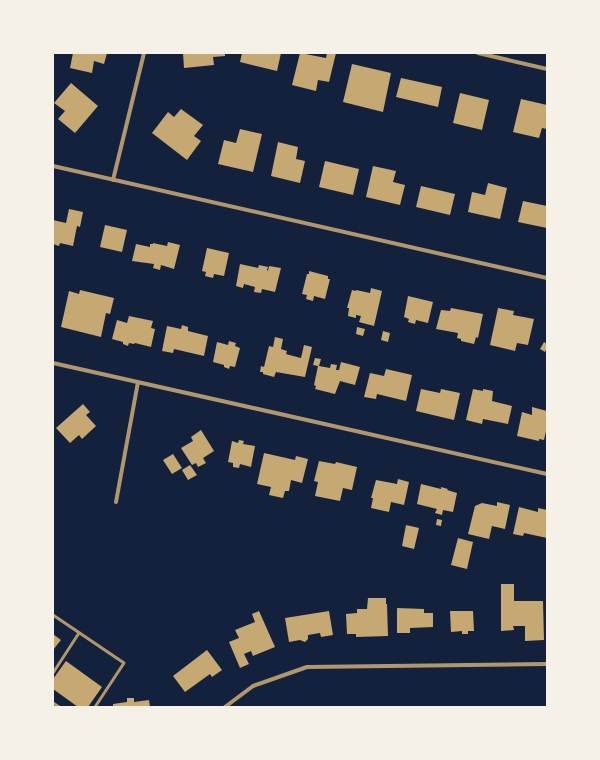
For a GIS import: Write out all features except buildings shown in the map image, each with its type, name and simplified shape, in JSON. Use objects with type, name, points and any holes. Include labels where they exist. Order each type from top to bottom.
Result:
[{"type":"street","points":[[113,180],[144,53]]},
{"type":"street","points":[[478,53],[547,69]]},
{"type":"street","points":[[53,166],[547,278]]},
{"type":"street","points":[[53,363],[547,474]]},
{"type":"street","points":[[116,502],[138,382]]},
{"type":"street","points":[[224,707],[253,686],[307,667],[547,664]]},
{"type":"lane","points":[[53,615],[124,663],[95,707]]},
{"type":"lane","points":[[53,673],[79,633]]},
{"type":"lane","points":[[53,703],[58,707]]}]
